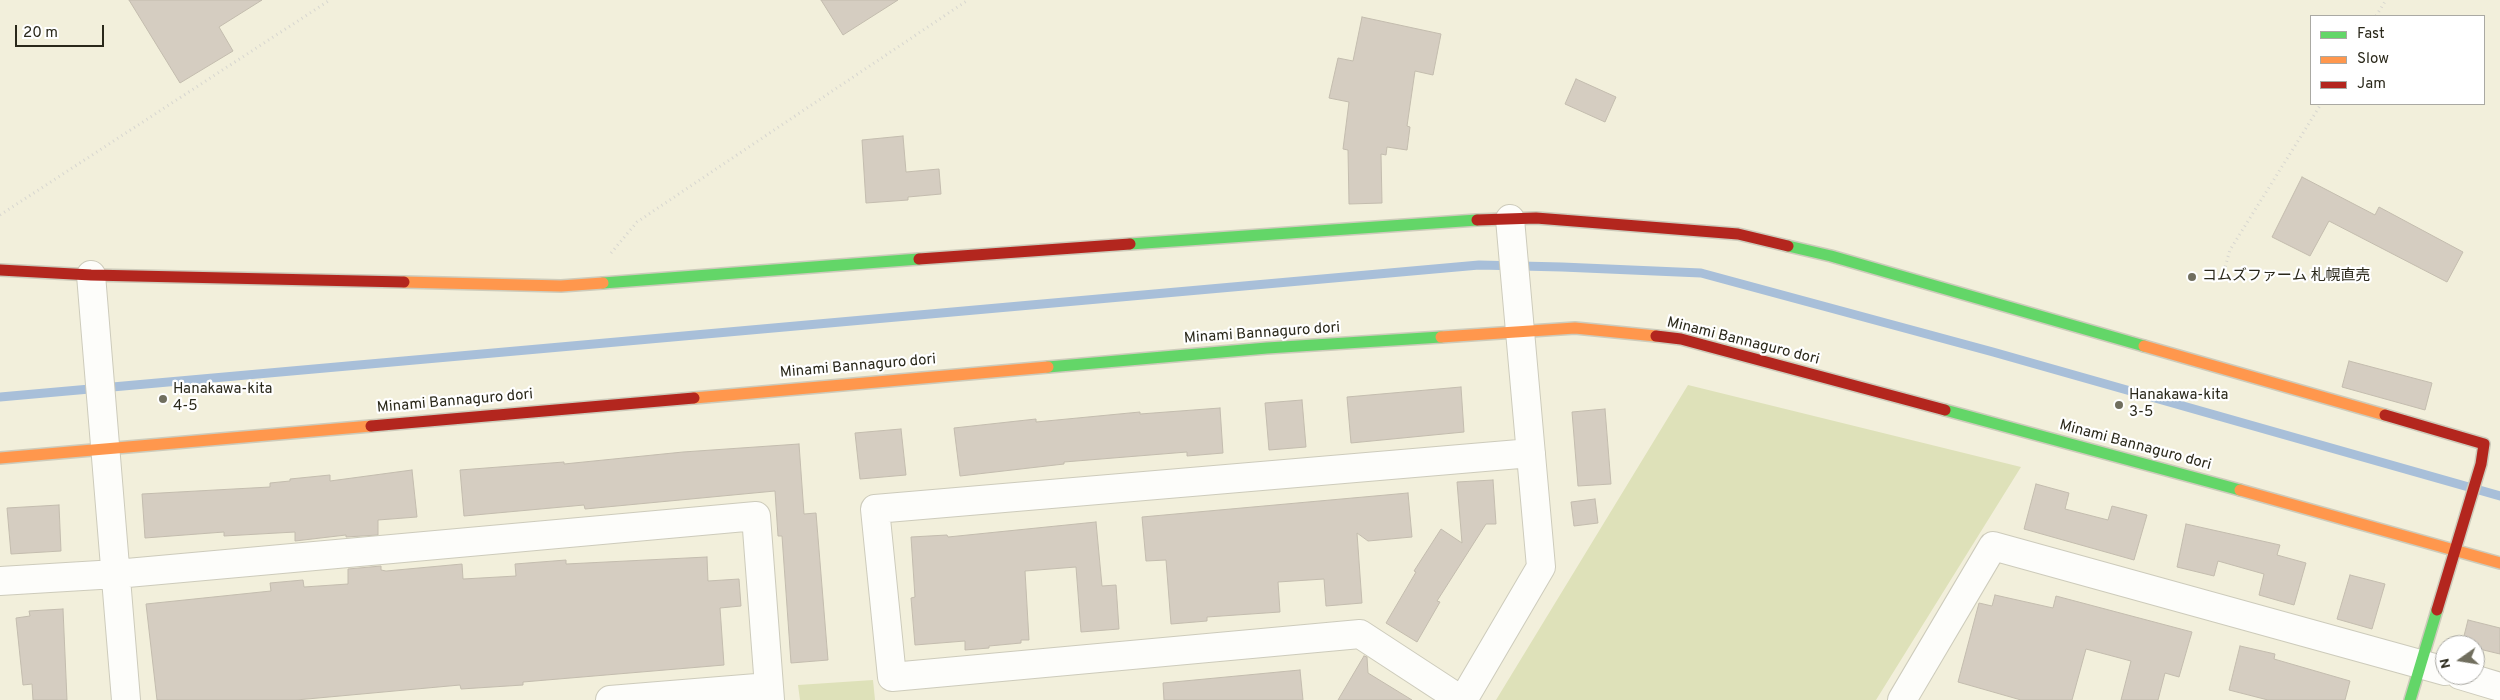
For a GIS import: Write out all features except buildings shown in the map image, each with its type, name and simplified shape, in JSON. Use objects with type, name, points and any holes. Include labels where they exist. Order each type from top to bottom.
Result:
[{"type":"street","points":[[1510,218],[1515,289],[1531,453],[1541,567],[1462,700],[1360,634],[892,677],[875,508],[1531,453]]},
{"type":"street","points":[[0,270],[91,275],[472,285],[585,284],[1437,221],[1510,218],[1738,234],[1831,256],[2484,444],[2481,464],[2454,550],[2433,667],[2410,700]]},
{"type":"street","points":[[91,275],[126,700]]},
{"type":"street","name":"Minami Bannaguro dori","points":[[0,458],[1257,348],[1575,328],[1680,339],[2164,469],[2500,563]]},
{"type":"street","points":[[0,581],[116,574],[756,516],[770,693],[610,700]]},
{"type":"street","points":[[1911,698],[1993,546],[2433,667]]},
{"type":"street","points":[[2485,682],[2500,686]]},
{"type":"path","points":[[0,215],[330,0]]},
{"type":"path","points":[[585,284],[637,222],[968,0]]},
{"type":"path","points":[[2377,15],[2386,0]]},
{"type":"path","points":[[2221,281],[2230,250],[2320,105]]},
{"type":"green space","points":[[1688,385],[2021,467],[1876,700],[1496,700]]},
{"type":"green space","points":[[873,680],[875,700],[800,700],[798,685]]},
{"type":"waterway","points":[[0,397],[1479,265],[1562,267],[1701,273],[1993,352],[2500,496]]},
{"type":"traffic: fast","points":[[1130,244],[1477,220]]},
{"type":"traffic: fast","points":[[1788,246],[1831,256],[2144,346]]},
{"type":"traffic: fast","points":[[603,283],[919,259]]},
{"type":"traffic: fast","points":[[1048,367],[1267,348],[1441,337]]},
{"type":"traffic: fast","points":[[1945,410],[2240,490]]},
{"type":"traffic: fast","points":[[2410,700],[2437,610]]},
{"type":"traffic: slow","points":[[404,282],[561,286],[603,283]]},
{"type":"traffic: slow","points":[[1441,337],[1575,328],[1656,336]]},
{"type":"traffic: slow","points":[[2144,346],[2385,415]]},
{"type":"traffic: slow","points":[[694,398],[1048,367]]},
{"type":"traffic: slow","points":[[0,458],[371,426]]},
{"type":"traffic: slow","points":[[2240,490],[2500,563]]},
{"type":"traffic: jam","points":[[1477,220],[1536,218],[1738,234],[1788,246]]},
{"type":"traffic: jam","points":[[919,259],[1130,244]]},
{"type":"traffic: jam","points":[[0,270],[91,275],[404,282]]},
{"type":"traffic: jam","points":[[1656,336],[1681,339],[1945,410]]},
{"type":"traffic: jam","points":[[371,426],[694,398]]},
{"type":"traffic: jam","points":[[2385,415],[2484,444],[2481,464],[2437,610]]},
{"type":"place","name":"コムズファーム 札幌直売","points":[[2192,277]]},
{"type":"place","name":"Hanakawa-kita 4-5","points":[[163,399]]},
{"type":"place","name":"Hanakawa-kita 3-5","points":[[2119,405]]}]
